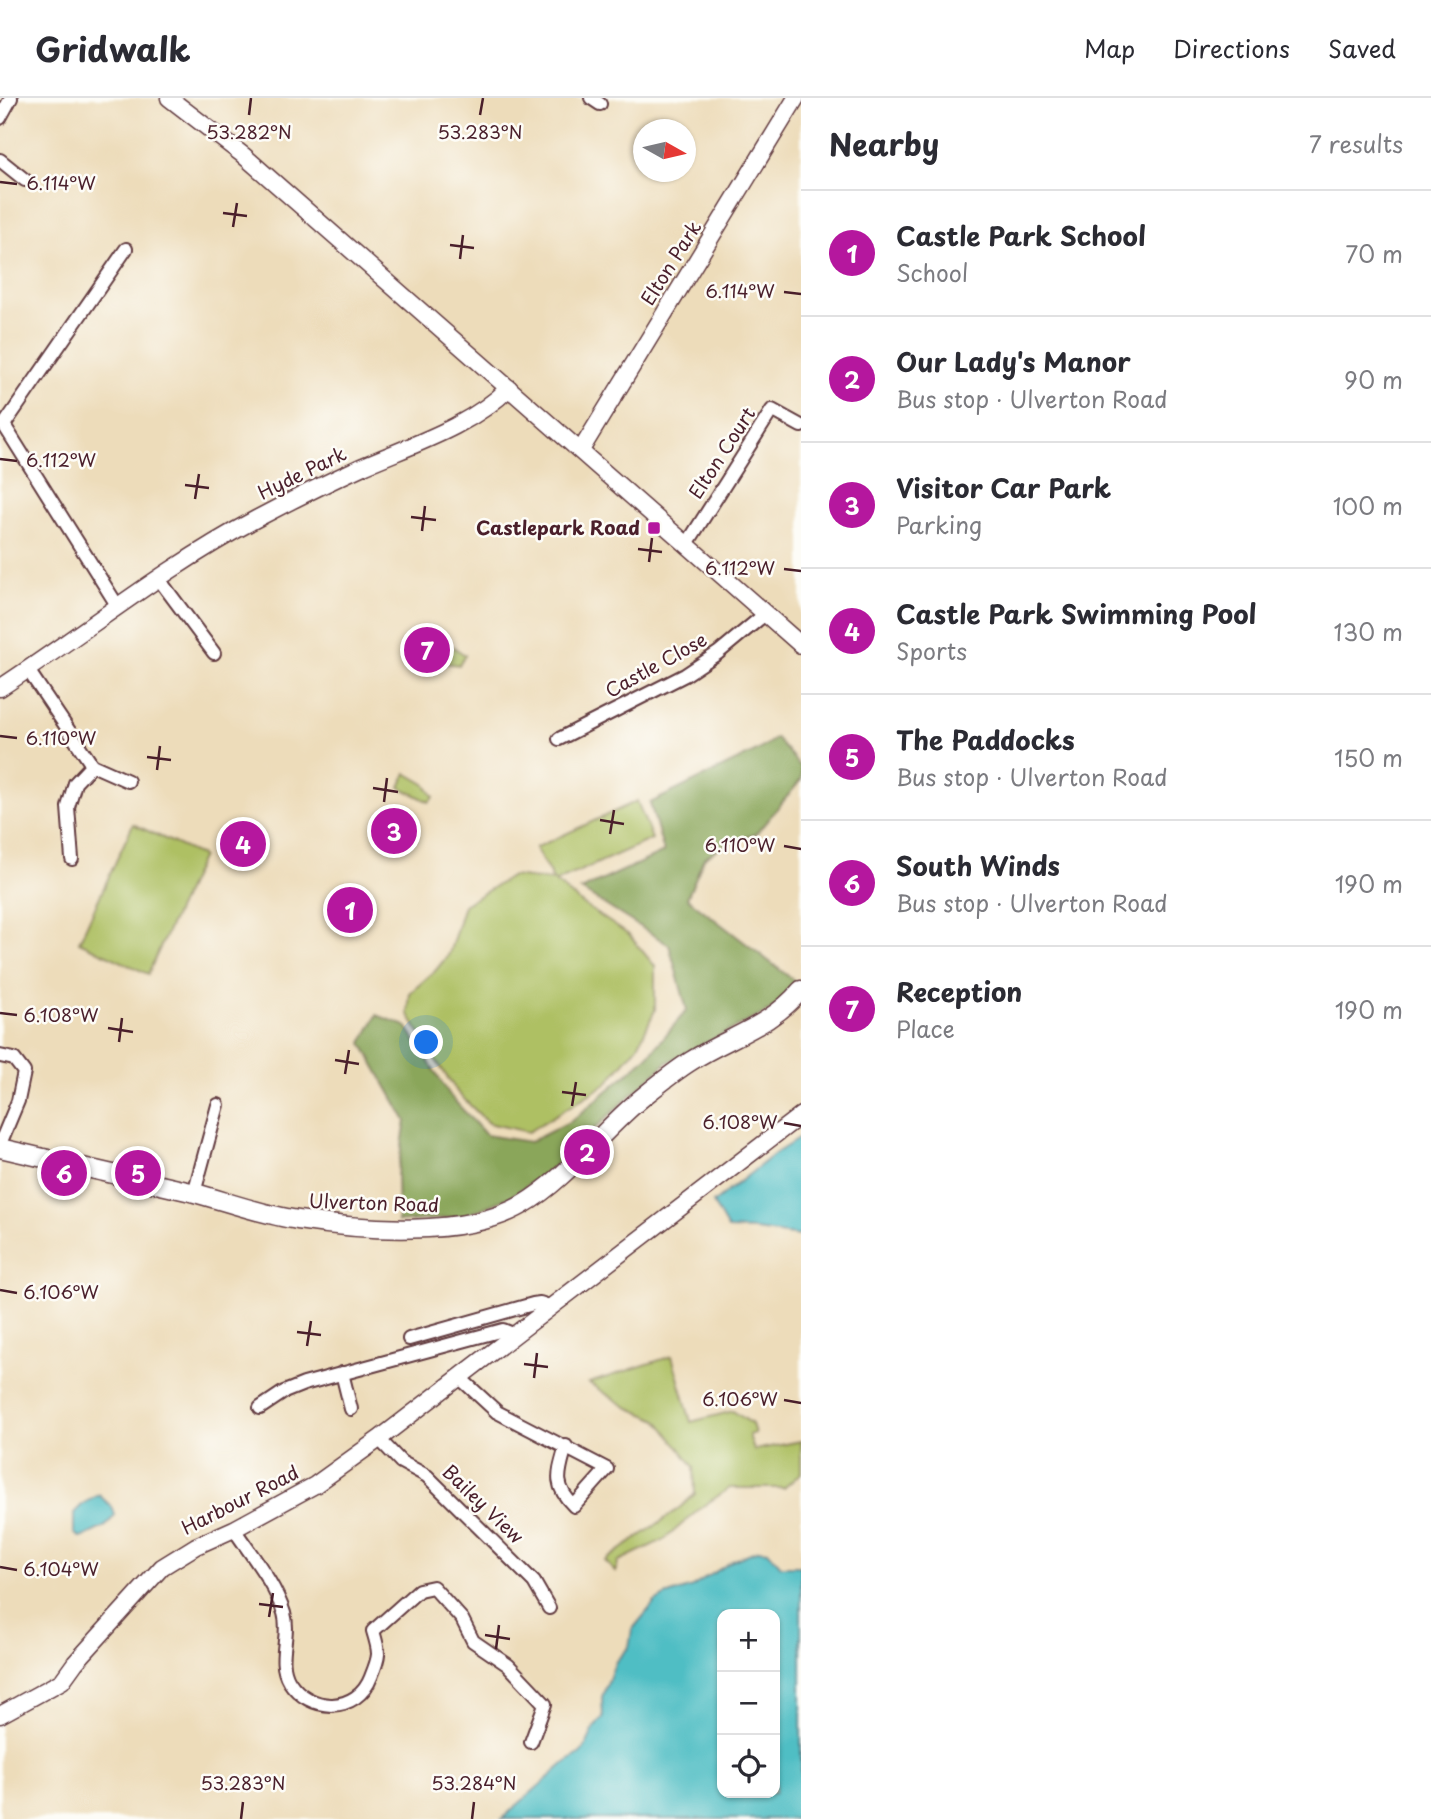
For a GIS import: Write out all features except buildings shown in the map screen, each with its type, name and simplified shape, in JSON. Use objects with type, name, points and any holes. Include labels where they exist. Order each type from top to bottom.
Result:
[{"type":"main road","name":"Ulverton Road","points":[[0,1146],[297,1220],[368,1227],[441,1228],[503,1214],[524,1204],[552,1182],[644,1096],[692,1060],[743,1035],[787,1007],[801,990]]},
{"type":"street","points":[[0,118],[11,98]]},
{"type":"street","points":[[169,98],[243,155],[801,645]]},
{"type":"street","name":"Elton Park","points":[[581,450],[796,98]]},
{"type":"street","points":[[0,160],[25,180]]},
{"type":"street","points":[[117,605],[4,425],[126,248]]},
{"type":"street","name":"Hyde Park","points":[[0,688],[201,549],[260,517],[481,413],[509,388]]},
{"type":"street","name":"Elton Court","points":[[687,544],[772,410],[801,426]]},
{"type":"street","points":[[158,578],[214,653]]},
{"type":"street","name":"Castle Close","points":[[559,738],[685,675],[718,653],[765,614]]},
{"type":"street","points":[[28,670],[92,765],[128,781]]},
{"type":"street","points":[[72,859],[68,807],[75,783],[92,765]]},
{"type":"street","points":[[0,1056],[14,1059],[24,1072],[18,1101],[0,1146]]},
{"type":"street","points":[[194,1193],[218,1105]]},
{"type":"street","name":"Harbour Road","points":[[0,1715],[62,1681],[162,1567],[195,1546],[234,1530],[316,1485],[801,1115]]},
{"type":"street","points":[[409,1339],[540,1303],[552,1307]]},
{"type":"street","points":[[260,1408],[284,1392],[342,1373],[503,1330],[513,1334]]},
{"type":"street","points":[[342,1373],[351,1409]]},
{"type":"street","points":[[460,1377],[497,1412],[566,1446],[607,1469],[574,1506],[564,1497],[558,1478],[566,1446]]},
{"type":"street","name":"Bailey View","points":[[379,1439],[401,1462],[427,1476],[526,1573],[534,1581],[549,1608]]},
{"type":"street","points":[[234,1530],[271,1585],[284,1614],[286,1632],[283,1665],[288,1679],[299,1695],[326,1705],[340,1704],[355,1698],[368,1685],[380,1653],[373,1631],[419,1590],[433,1587],[462,1619],[472,1641],[508,1665],[545,1704],[531,1742]]},
{"type":"green space","points":[[449,644],[465,655],[459,665],[445,663],[441,656],[447,651]]},
{"type":"green space","points":[[776,738],[801,767],[801,780],[756,834],[727,843],[704,858],[687,898],[801,986],[771,1010],[666,1063],[553,1167],[510,1197],[461,1217],[398,1222],[397,1175],[406,1121],[362,1043],[377,1015],[406,1026],[451,1097],[486,1135],[530,1142],[573,1120],[649,1055],[687,1010],[669,945],[581,890],[664,852],[650,803],[757,751]]},
{"type":"green space","points":[[406,773],[425,784],[434,797],[429,802],[400,787]]},
{"type":"green space","points":[[637,801],[652,839],[555,882],[629,935],[655,966],[655,1010],[638,1046],[606,1084],[528,1132],[488,1123],[458,1093],[427,1047],[408,1013],[410,993],[436,970],[449,954],[464,905],[512,876],[554,881],[535,848]]},
{"type":"green space","points":[[133,824],[202,856],[148,974],[79,942]]},
{"type":"green space","points":[[672,1356],[691,1422],[733,1411],[752,1424],[755,1433],[749,1435],[754,1450],[801,1441],[801,1473],[784,1488],[730,1488],[703,1506],[665,1539],[619,1561],[615,1572],[605,1561],[695,1494],[694,1467],[658,1420],[627,1407],[589,1383]]},
{"type":"water","points":[[801,1137],[801,1236],[728,1229],[713,1203],[776,1153]]},
{"type":"water","points":[[99,1495],[112,1507],[115,1515],[106,1526],[81,1538],[74,1533],[74,1513],[84,1503]]},
{"type":"water","points":[[758,1550],[768,1551],[781,1566],[801,1566],[801,1819],[502,1819],[583,1750],[603,1718],[602,1697],[616,1661],[629,1647],[632,1630],[655,1602],[692,1587],[734,1560]]},
{"type":"place","name":"Castlepark Road","points":[[654,528]]},
{"type":"place","name":"Reception","points":[[427,650]]},
{"type":"place","name":"Visitor Car Park","points":[[394,831]]},
{"type":"place","name":"Castle Park Swimming Pool","points":[[243,844]]},
{"type":"place","name":"Castle Park School","points":[[350,910]]},
{"type":"place","name":"Our Lady's Manor","points":[[587,1152]]},
{"type":"place","name":"South Winds","points":[[64,1173]]},
{"type":"place","name":"The Paddocks","points":[[138,1173]]}]
